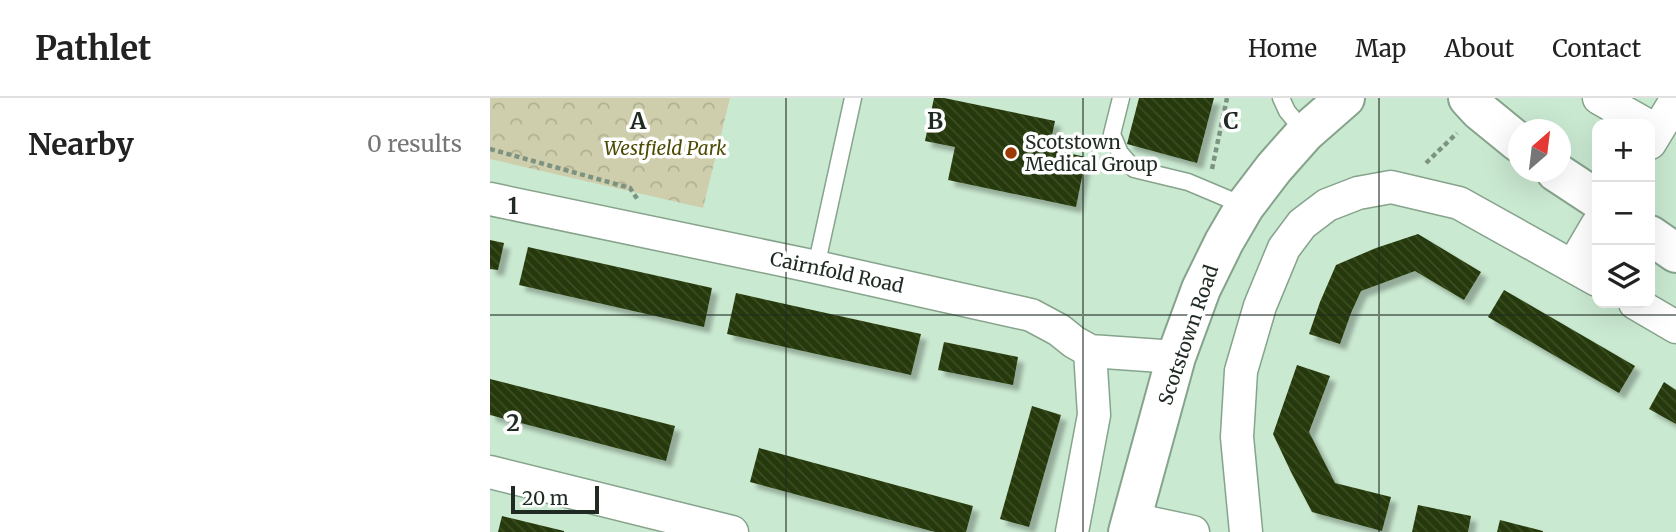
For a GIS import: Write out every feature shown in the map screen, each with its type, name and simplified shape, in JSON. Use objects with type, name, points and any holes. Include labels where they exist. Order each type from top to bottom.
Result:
[{"type":"street","name":"Scotstown Road","points":[[1130,525],[1176,357],[1206,278],[1224,242],[1245,206],[1274,168],[1305,133],[1345,98]]},
{"type":"street","points":[[1598,98],[1656,132],[1676,100]]},
{"type":"street","points":[[1474,105],[1508,134]]},
{"type":"street","points":[[1571,182],[1592,196]]},
{"type":"street","points":[[1246,532],[1237,437],[1241,371],[1260,306],[1284,248],[1302,224],[1327,205],[1358,193],[1391,187],[1459,203],[1585,274],[1592,245]]},
{"type":"street","name":"Cairnfold Road","points":[[490,200],[661,234],[1031,315],[1090,351],[1176,357]]},
{"type":"street","points":[[1655,238],[1676,253]]},
{"type":"street","points":[[1644,308],[1676,327]]},
{"type":"street","points":[[1072,532],[1094,415],[1090,351]]},
{"type":"street","points":[[490,472],[732,532]]},
{"type":"street","points":[[1130,525],[1193,532]]},
{"type":"lane","points":[[816,267],[853,98]]},
{"type":"lane","points":[[1121,98],[1112,134],[1120,153],[1135,169],[1188,182],[1245,206]]},
{"type":"lane","points":[[1281,98],[1287,111],[1305,133]]},
{"type":"path","points":[[1207,190],[1227,98]]},
{"type":"path","points":[[1399,188],[1474,105]]},
{"type":"path","points":[[490,149],[630,188],[661,234]]},
{"type":"green space","name":"Westfield Park","points":[[490,98],[730,98],[703,208],[490,159]]},
{"type":"building","name":"Scotstown Medical Group","points":[[934,98],[1055,121],[1049,149],[1086,157],[1076,207],[948,180],[955,147],[925,141]]},
{"type":"building","points":[[1139,98],[1214,98],[1197,163],[1127,144]]},
{"type":"building","points":[[1418,234],[1481,272],[1464,300],[1415,271],[1361,291],[1340,344],[1309,334],[1336,265]]},
{"type":"building","points":[[490,240],[504,243],[498,270],[490,269]]},
{"type":"building","points":[[528,247],[712,288],[704,327],[519,285]]},
{"type":"building","points":[[1504,290],[1635,366],[1619,393],[1488,317]]},
{"type":"building","points":[[736,293],[921,334],[911,375],[727,334]]},
{"type":"building","points":[[944,342],[1018,357],[1013,385],[938,370]]},
{"type":"building","points":[[1297,365],[1330,376],[1309,432],[1335,483],[1391,497],[1382,531],[1312,512],[1291,472],[1273,434]]},
{"type":"building","points":[[490,379],[675,426],[666,461],[490,415]]},
{"type":"building","points":[[1664,382],[1676,390],[1676,424],[1649,409]]},
{"type":"building","points":[[1032,406],[1061,415],[1029,527],[1000,519]]},
{"type":"building","points":[[759,448],[973,506],[966,532],[935,532],[750,482]]},
{"type":"building","points":[[1418,505],[1471,516],[1468,532],[1412,532]]},
{"type":"building","points":[[502,516],[564,531],[564,532],[498,532]]},
{"type":"building","points":[[1500,520],[1543,531],[1543,532],[1497,532]]},
{"type":"place","name":"Scotstown Medical Group","points":[[1011,153]]}]
